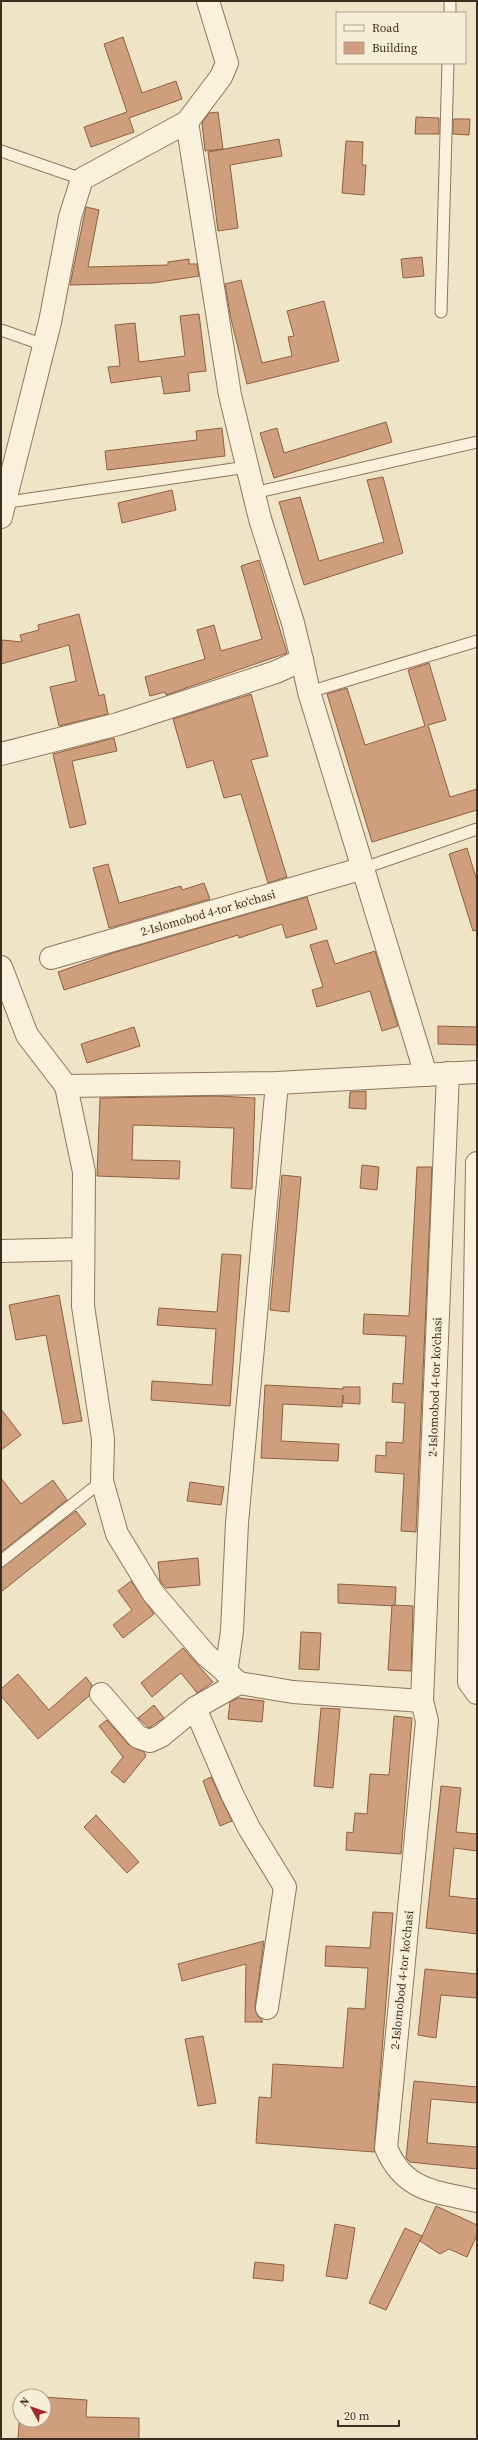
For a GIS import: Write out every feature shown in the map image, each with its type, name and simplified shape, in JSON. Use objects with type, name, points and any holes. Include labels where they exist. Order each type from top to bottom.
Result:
[{"type":"street","points":[[2,507],[44,345],[70,217],[82,179],[187,122],[221,77],[227,63],[208,1]]},
{"type":"street","name":"2-Islomobod 4-tor koʻchasi","points":[[187,122],[230,395],[247,467],[293,623],[309,692],[364,868],[437,1074],[422,1701],[427,1721],[386,2148],[394,2166],[404,2177],[423,2188],[477,2201]]},
{"type":"street","points":[[1,754],[118,724],[276,672],[302,660]]},
{"type":"street","name":"2-Islomobod 4-tor koʻchasi","points":[[51,958],[364,868]]},
{"type":"street","points":[[1,967],[27,1035],[66,1086],[84,1172],[83,1306],[103,1439],[102,1481],[118,1534],[153,1593],[206,1655],[239,1681],[293,1692],[422,1701]]},
{"type":"street","points":[[66,1086],[277,1083],[477,1072]]},
{"type":"street","points":[[239,1681],[232,1630],[237,1523],[277,1083]]},
{"type":"street","points":[[477,1163],[469,1682],[477,1693]]},
{"type":"street","points":[[1,1251],[83,1249]]},
{"type":"street","points":[[101,1694],[138,1738],[150,1741],[161,1736],[195,1708],[239,1681]]},
{"type":"street","points":[[195,1708],[232,1794],[249,1828],[285,1887],[267,2008]]},
{"type":"lane","points":[[450,1],[450,12]]},
{"type":"lane","points":[[441,312],[448,64]]},
{"type":"lane","points":[[1,151],[82,179]]},
{"type":"lane","points":[[1,330],[44,345]]},
{"type":"lane","points":[[254,493],[477,442]]},
{"type":"lane","points":[[2,507],[247,467]]},
{"type":"lane","points":[[309,692],[477,641]]},
{"type":"lane","points":[[364,868],[477,829]]},
{"type":"lane","points":[[1,1561],[102,1481]]},
{"type":"building","points":[[123,37],[142,93],[176,81],[182,99],[129,118],[134,132],[91,147],[84,127],[127,112],[104,44]]},
{"type":"building","points":[[218,112],[223,149],[205,151],[202,123],[209,113]]},
{"type":"building","points":[[416,117],[439,118],[439,134],[415,134]]},
{"type":"building","points":[[453,119],[470,119],[469,135],[453,134]]},
{"type":"building","points":[[279,139],[282,156],[230,165],[238,228],[218,231],[208,152]]},
{"type":"building","points":[[346,141],[363,142],[362,165],[366,165],[364,195],[342,193]]},
{"type":"building","points":[[86,207],[99,210],[88,267],[168,265],[168,262],[189,259],[189,264],[197,264],[199,276],[153,283],[70,285]]},
{"type":"building","points":[[422,257],[424,276],[403,278],[401,259]]},
{"type":"building","points":[[241,280],[262,363],[292,356],[288,337],[294,336],[287,311],[324,301],[339,361],[247,384],[231,319],[225,284]]},
{"type":"building","points":[[199,314],[206,371],[188,373],[190,391],[164,394],[161,376],[111,383],[108,367],[120,366],[115,325],[135,323],[139,362],[185,356],[180,316]]},
{"type":"building","points":[[386,422],[392,442],[274,478],[260,433],[277,428],[284,453]]},
{"type":"building","points":[[222,428],[225,456],[107,470],[105,451],[197,440],[196,431]]},
{"type":"building","points":[[383,477],[403,553],[304,585],[279,502],[300,497],[319,561],[384,542],[367,480]]},
{"type":"building","points":[[172,490],[176,510],[122,523],[118,503]]},
{"type":"building","points":[[259,560],[287,653],[166,695],[165,692],[150,696],[145,677],[205,659],[197,630],[214,625],[221,651],[262,639],[241,566]]},
{"type":"building","points":[[79,614],[99,696],[104,694],[108,714],[59,726],[50,687],[76,681],[69,645],[1,664],[2,640],[22,642],[20,635],[39,630],[38,625]]},
{"type":"building","points":[[429,663],[446,720],[428,725],[450,797],[477,789],[477,810],[372,842],[327,694],[347,688],[365,745],[425,726],[408,670]]},
{"type":"building","points":[[251,694],[268,756],[251,760],[287,877],[268,883],[241,794],[224,798],[213,760],[187,768],[173,719]]},
{"type":"building","points":[[114,738],[117,751],[72,761],[86,824],[70,828],[53,754]]},
{"type":"building","points":[[467,848],[477,881],[477,930],[473,931],[449,854]]},
{"type":"building","points":[[108,864],[119,903],[181,886],[182,890],[204,883],[210,899],[109,928],[93,868]]},
{"type":"building","points":[[307,897],[317,929],[286,938],[282,924],[239,938],[238,935],[64,990],[58,972],[116,952]]},
{"type":"building","points":[[327,940],[335,964],[375,951],[398,1026],[382,1031],[370,991],[317,1007],[312,990],[323,987],[310,945]]},
{"type":"building","points":[[438,1026],[477,1027],[477,1045],[438,1044]]},
{"type":"building","points":[[134,1027],[140,1046],[87,1063],[81,1044]]},
{"type":"building","points":[[366,1091],[366,1109],[349,1108],[350,1092]]},
{"type":"building","points":[[217,1096],[255,1098],[252,1189],[231,1188],[234,1128],[133,1125],[132,1160],[180,1161],[179,1179],[97,1176],[100,1098]]},
{"type":"building","points":[[362,1165],[379,1167],[377,1190],[360,1188]]},
{"type":"building","points":[[417,1167],[432,1167],[416,1532],[401,1531],[404,1474],[375,1472],[376,1455],[386,1456],[386,1442],[403,1443],[405,1403],[392,1402],[393,1383],[403,1384],[406,1336],[363,1334],[364,1314],[409,1316]]},
{"type":"building","points":[[282,1175],[301,1177],[289,1312],[270,1310]]},
{"type":"building","points":[[222,1254],[241,1255],[230,1406],[151,1400],[152,1381],[212,1385],[216,1329],[157,1325],[159,1308],[217,1312]]},
{"type":"building","points":[[59,1295],[82,1421],[63,1424],[46,1335],[16,1340],[9,1305]]},
{"type":"building","points":[[265,1385],[343,1389],[343,1387],[360,1387],[360,1404],[343,1403],[343,1395],[342,1407],[283,1404],[281,1441],[339,1444],[338,1461],[261,1458]]},
{"type":"building","points":[[1,1409],[21,1435],[1,1450]]},
{"type":"building","points":[[1,1478],[21,1504],[53,1480],[67,1500],[1,1552]]},
{"type":"building","points":[[190,1482],[224,1487],[221,1505],[187,1501]]},
{"type":"building","points":[[76,1511],[86,1524],[1,1592],[1,1568]]},
{"type":"building","points":[[198,1558],[200,1585],[166,1588],[160,1581],[158,1562]]},
{"type":"building","points":[[131,1581],[154,1614],[123,1638],[113,1625],[132,1610],[118,1591]]},
{"type":"building","points":[[338,1584],[396,1587],[395,1606],[338,1603]]},
{"type":"building","points":[[392,1605],[413,1606],[411,1671],[388,1670]]},
{"type":"building","points":[[301,1632],[321,1633],[319,1670],[299,1669]]},
{"type":"building","points":[[183,1648],[213,1682],[197,1693],[181,1673],[152,1697],[141,1683]]},
{"type":"building","points":[[18,1674],[49,1710],[86,1677],[92,1685],[89,1696],[38,1739],[1,1696],[1,1689]]},
{"type":"building","points":[[238,1698],[264,1701],[262,1722],[228,1719],[230,1702]]},
{"type":"building","points":[[154,1705],[164,1718],[149,1728],[138,1718]]},
{"type":"building","points":[[321,1708],[340,1709],[333,1788],[314,1786]]},
{"type":"building","points":[[394,1716],[412,1718],[401,1854],[346,1850],[347,1832],[353,1833],[355,1813],[367,1814],[370,1774],[389,1775]]},
{"type":"building","points":[[107,1720],[129,1745],[144,1752],[146,1756],[124,1783],[111,1772],[123,1757],[99,1726]]},
{"type":"building","points":[[211,1777],[232,1821],[220,1826],[203,1781]]},
{"type":"building","points":[[441,1786],[461,1788],[456,1832],[477,1834],[477,1851],[454,1848],[449,1896],[477,1899],[477,1934],[426,1928]]},
{"type":"building","points":[[96,1815],[139,1862],[127,1873],[84,1827]]},
{"type":"building","points":[[373,1912],[393,1913],[374,2152],[256,2143],[259,2097],[271,2098],[273,2064],[343,2068],[348,2008],[365,2009],[368,1968],[325,1966],[326,1946],[370,1948]]},
{"type":"building","points":[[264,1941],[255,2007],[256,2013],[263,2022],[245,2022],[246,1964],[182,1981],[178,1964]]},
{"type":"building","points":[[425,1969],[477,1974],[477,1998],[441,1995],[436,2038],[418,2035]]},
{"type":"building","points":[[203,2036],[216,2103],[198,2106],[185,2039]]},
{"type":"building","points":[[414,2081],[477,2087],[477,2103],[431,2099],[427,2143],[477,2147],[477,2169],[410,2162],[406,2158]]},
{"type":"building","points":[[436,2206],[477,2225],[477,2235],[467,2257],[449,2249],[440,2254],[420,2241]]},
{"type":"building","points":[[335,2224],[355,2228],[347,2279],[326,2276]]},
{"type":"building","points":[[405,2228],[422,2236],[386,2310],[369,2303]]},
{"type":"building","points":[[255,2262],[284,2265],[283,2281],[253,2278]]},
{"type":"building","points":[[52,2398],[87,2400],[86,2417],[139,2418],[139,2439],[18,2439],[19,2428],[52,2428]]}]
